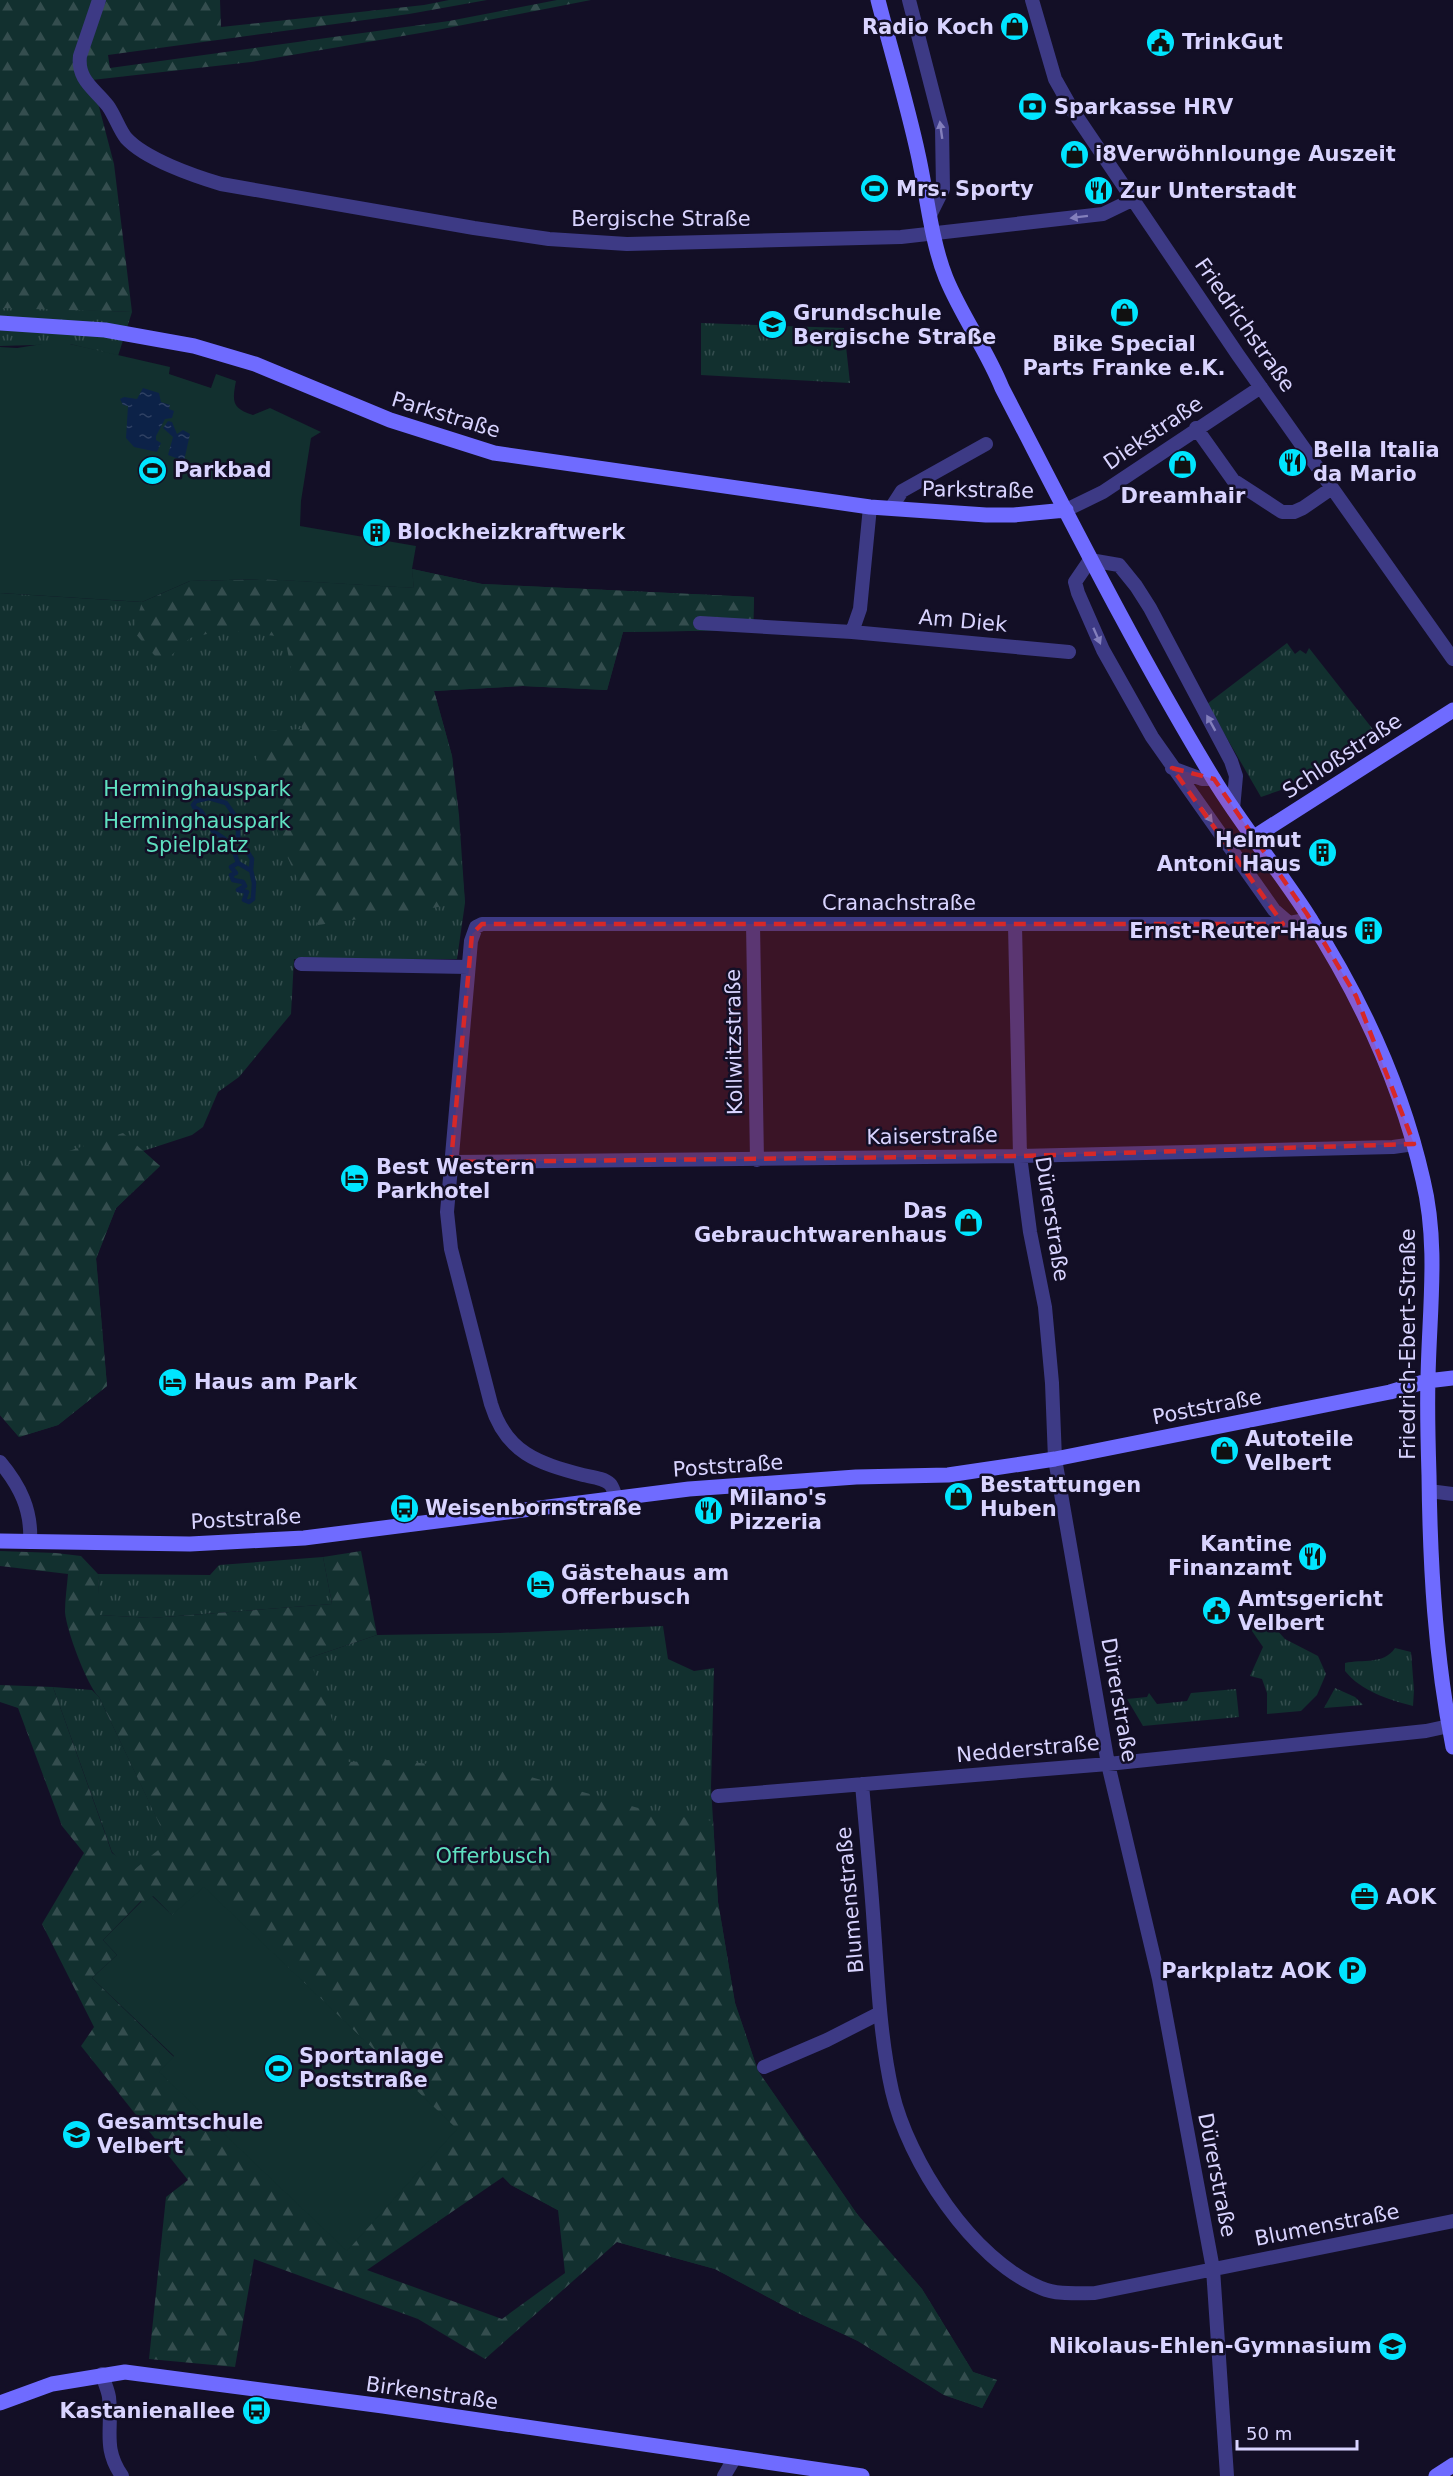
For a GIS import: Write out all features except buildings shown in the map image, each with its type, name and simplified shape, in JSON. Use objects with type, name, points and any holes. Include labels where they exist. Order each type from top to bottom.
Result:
[{"type":"street","name":"Bergische Straße","points":[[99,0],[81,48],[79,64],[85,82],[107,106],[127,138],[155,158],[187,174],[221,184],[345,207],[549,239],[627,244],[901,237],[1103,214],[1134,200]]},
{"type":"street","name":"Friedrich-Ebert-Straße","points":[[878,0],[915,141],[946,278],[992,362],[1002,388],[1090,560],[1153,675],[1214,779],[1311,919],[1356,996],[1378,1044],[1414,1144],[1424,1182],[1431,1239],[1427,1381],[1432,1586],[1453,1747]]},
{"type":"street","points":[[909,0],[942,128],[943,189],[931,213]]},
{"type":"street","name":"Friedrichstraße","points":[[1032,0],[1055,79],[1093,141],[1261,387],[1453,659]]},
{"type":"street","name":"Parkstraße","points":[[0,323],[105,330],[194,346],[255,364],[390,420],[494,453],[870,507],[986,515],[1065,510]]},
{"type":"street","name":"Diekstraße","points":[[1065,510],[1098,495],[1261,387]]},
{"type":"street","points":[[1196,428],[1233,480],[1282,512],[1294,512],[1332,488]]},
{"type":"street","name":"Parkstraße","points":[[891,508],[902,491],[986,444]]},
{"type":"street","points":[[852,632],[860,609],[870,507]]},
{"type":"street","points":[[1233,809],[1236,776],[1231,761],[1150,608],[1119,565],[1090,560],[1076,582],[1078,593],[1103,650],[1172,768],[1276,912],[1289,923]]},
{"type":"street","name":"Am Diek","points":[[700,623],[852,632],[1069,652]]},
{"type":"street","name":"Schloßstraße","points":[[1254,837],[1453,710]]},
{"type":"street","points":[[1172,768],[1202,779],[1214,779]]},
{"type":"street","name":"Cranachstraße","points":[[468,967],[472,934],[476,927],[487,925],[1015,925],[1289,923],[1311,919]]},
{"type":"street","name":"Kollwitzstraße","points":[[753,924],[757,1160]]},
{"type":"street","name":"Dürerstraße","points":[[1015,925],[1020,1156],[1030,1232],[1045,1307],[1052,1383],[1055,1459],[1108,1764],[1159,1979],[1213,2269],[1226,2434],[1227,2476]]},
{"type":"street","points":[[301,964],[468,967],[447,1212],[451,1249],[495,1417],[514,1445],[527,1456],[551,1466],[600,1479],[610,1484],[616,1497]]},
{"type":"street","name":"Kaiserstraße","points":[[451,1162],[1020,1156],[1393,1147],[1414,1144]]},
{"type":"street","name":"Poststraße","points":[[0,1540],[190,1544],[304,1538],[688,1489],[847,1478],[948,1474],[1055,1459],[1382,1394],[1427,1381],[1453,1378]]},
{"type":"street","points":[[0,1462],[20,1492],[28,1509],[31,1523],[30,1542]]},
{"type":"street","points":[[1429,1491],[1453,1494]]},
{"type":"street","name":"Nedderstraße","points":[[717,1796],[1108,1764],[1426,1731],[1449,1726]]},
{"type":"street","name":"Blumenstraße","points":[[862,1784],[880,2013],[892,2092],[908,2136],[927,2174],[965,2229],[999,2264],[1041,2288],[1068,2294],[1095,2293],[1453,2222]]},
{"type":"street","points":[[764,2067],[827,2040],[880,2013]]},
{"type":"street","name":"Birkenstraße","points":[[0,2403],[52,2384],[102,2374],[125,2373],[383,2406],[734,2458],[788,2471],[862,2476]]},
{"type":"street","points":[[102,2374],[109,2396],[108,2447],[115,2467],[122,2476]]},
{"type":"street","points":[[724,2476],[734,2458]]},
{"type":"street","points":[[1436,2476],[1453,2465]]},
{"type":"highlighted area","points":[[1172,768],[1214,779],[1307,914],[1356,996],[1414,1144],[1020,1156],[451,1162],[472,934],[482,924],[1283,924]]},
{"type":"green space","points":[[0,0],[220,0],[221,27],[424,5],[449,0],[487,0],[409,14],[108,55],[110,68],[449,21],[557,0],[591,0],[432,31],[251,62],[92,80],[114,164],[132,312],[0,308]]},
{"type":"green space","points":[[0,308],[132,312],[118,356],[70,344],[0,346]]},
{"type":"green space","points":[[701,323],[844,328],[850,383],[701,375]]},
{"type":"green space","name":"Parkbad","points":[[42,344],[70,344],[170,367],[169,374],[211,388],[216,374],[236,381],[234,399],[241,410],[253,415],[270,408],[321,432],[311,438],[301,501],[300,526],[416,546],[412,569],[414,588],[262,579],[190,581],[142,602],[0,593],[0,347],[17,348]]},
{"type":"green space","name":"Herminghauspark","points":[[412,569],[482,584],[754,597],[753,630],[623,632],[607,690],[523,686],[434,691],[452,756],[459,815],[465,903],[457,959],[294,959],[291,1014],[239,1077],[218,1092],[203,1127],[192,1135],[143,1151],[160,1166],[116,1208],[96,1259],[107,1386],[58,1425],[19,1437],[0,1415],[0,593],[142,602],[262,579],[414,588]]},
{"type":"green space","points":[[412,569],[482,584],[754,597],[753,630],[623,632],[607,690],[523,686],[434,691],[452,756],[465,903],[318,925],[279,838],[256,758],[268,731],[302,729],[285,637],[224,630],[190,638],[162,664],[133,631],[142,602],[190,581],[262,579],[414,588]]},
{"type":"green space","points":[[1287,643],[1295,654],[1300,650],[1306,654],[1309,648],[1375,732],[1284,789],[1261,797],[1207,704]]},
{"type":"green space","points":[[123,1133],[160,1166],[116,1208],[96,1258],[107,1386],[58,1425],[19,1437],[0,1415],[0,1174]]},
{"type":"green space","name":"Offerbusch","points":[[0,1551],[81,1556],[98,1574],[100,1615],[151,1618],[332,1604],[323,1557],[361,1551],[377,1635],[309,1658],[348,1762],[390,1760],[517,1773],[659,1814],[713,1821],[718,1902],[735,2003],[758,2071],[857,2214],[922,2289],[973,2372],[997,2380],[982,2408],[944,2395],[858,2341],[798,2313],[715,2269],[617,2242],[485,2359],[418,2319],[254,2259],[235,2367],[149,2359],[166,2197],[188,2180],[81,2046],[94,2027],[42,1924],[84,1853],[62,1826],[18,1708],[0,1702],[0,1685],[53,1687],[112,1853],[135,1869],[168,1842],[78,1657],[65,1612],[68,1574],[0,1566]],"holes":[[[205,1887],[456,2129],[160,2072],[174,2057],[92,1978],[117,1955],[103,1940],[141,1901],[145,1904],[153,1896],[172,1915]],[[503,2177],[511,2185],[558,2210],[565,2273],[502,2319],[367,2270]]]},
{"type":"green space","points":[[323,1557],[332,1604],[151,1618],[99,1615],[98,1574],[210,1575],[219,1565]]},
{"type":"green space","points":[[1265,1617],[1285,1639],[1318,1656],[1326,1674],[1317,1695],[1301,1711],[1267,1714],[1267,1693],[1262,1679],[1250,1676],[1263,1647],[1252,1631],[1255,1618]]},
{"type":"green space","name":"Offerbusch","points":[[663,1626],[668,1659],[694,1671],[714,1668],[711,1787],[718,1902],[735,2003],[758,2071],[857,2214],[922,2289],[973,2372],[997,2380],[982,2408],[944,2395],[858,2341],[798,2313],[715,2269],[617,2242],[511,2185],[457,2129],[172,1915],[112,1852],[53,1687],[92,1690],[99,1697],[168,1841],[309,1658],[377,1635],[500,1633]]},
{"type":"green space","points":[[1395,1648],[1411,1652],[1413,1706],[1385,1698],[1367,1689],[1345,1671],[1345,1663],[1379,1659]]},
{"type":"green space","points":[[1335,1688],[1355,1697],[1363,1705],[1324,1708]]},
{"type":"green space","points":[[1236,1689],[1239,1717],[1143,1726],[1127,1699],[1147,1697],[1149,1693],[1157,1704],[1187,1701],[1191,1693]]},
{"type":"green space","name":"Sportanlage Poststraße","points":[[204,1887],[457,2129],[347,2251],[159,2072],[174,2056],[92,1978],[117,1955],[103,1940],[142,1901],[145,1903],[152,1896],[172,1915]]},
{"type":"water","points":[[143,388],[159,393],[161,402],[170,405],[169,409],[174,411],[172,418],[165,419],[156,436],[156,440],[161,443],[157,452],[134,447],[126,438],[128,406],[123,405],[120,399],[124,397],[137,399]]},
{"type":"water","points":[[168,421],[172,422],[177,434],[183,430],[190,434],[184,461],[168,455],[173,437],[163,428]]},
{"type":"waterway","points":[[193,805],[196,801],[209,798],[226,803],[238,820],[238,837],[252,859],[253,899],[249,902],[244,900],[247,892],[238,890],[245,886],[243,882],[233,880],[231,875],[236,873],[231,867],[238,863],[235,854],[225,839],[213,831],[201,811],[194,807]]},
{"type":"waterway","points":[[238,863],[250,870]]},
{"type":"place","name":"Radio Koch","points":[[1015,27]]},
{"type":"place","name":"TrinkGut","points":[[1161,42]]},
{"type":"place","name":"Sparkasse HRV","points":[[1033,107]]},
{"type":"place","name":"i8Verwöhnlounge Auszeit","points":[[1074,154]]},
{"type":"place","name":"Mrs. Sporty","points":[[875,189]]},
{"type":"place","name":"Zur Unterstadt","points":[[1099,191]]},
{"type":"place","name":"Bike Special Parts Franke e.K.","points":[[1124,313]]},
{"type":"place","name":"Grundschule Bergische Straße","points":[[772,325]]},
{"type":"place","name":"Bella Italia da Mario","points":[[1292,462]]},
{"type":"place","name":"Dreamhair","points":[[1183,465]]},
{"type":"place","name":"Parkbad","points":[[153,470]]},
{"type":"place","name":"Blockheizkraftwerk","points":[[376,532]]},
{"type":"place","name":"Helmut Antoni Haus","points":[[1322,852]]},
{"type":"place","name":"Ernst-Reuter-Haus","points":[[1369,931]]},
{"type":"place","name":"Best Western Parkhotel","points":[[355,1179]]},
{"type":"place","name":"Das Gebrauchtwarenhaus","points":[[968,1223]]},
{"type":"place","name":"Haus am Park","points":[[173,1382]]},
{"type":"place","name":"Autoteile Velbert","points":[[1224,1451]]},
{"type":"place","name":"Bestattungen Huben","points":[[959,1497]]},
{"type":"place","name":"Weisenbornstraße","points":[[404,1508]]},
{"type":"place","name":"Milano's Pizzeria","points":[[708,1510]]},
{"type":"place","name":"Kantine Finanzamt","points":[[1313,1556]]},
{"type":"place","name":"Gästehaus am Offerbusch","points":[[540,1585]]},
{"type":"place","name":"Amtsgericht Velbert","points":[[1217,1611]]},
{"type":"place","name":"AOK","points":[[1365,1897]]},
{"type":"place","name":"Parkplatz AOK","points":[[1352,1971]]},
{"type":"place","name":"Sportanlage Poststraße","points":[[278,2068]]},
{"type":"place","name":"Gesamtschule Velbert","points":[[76,2134]]},
{"type":"place","name":"Nikolaus-Ehlen-Gymnasium","points":[[1393,2346]]},
{"type":"place","name":"Kastanienallee","points":[[256,2411]]},
{"type":"park label","name":"Herminghauspark Spielplatz","points":[[197,833]]}]
